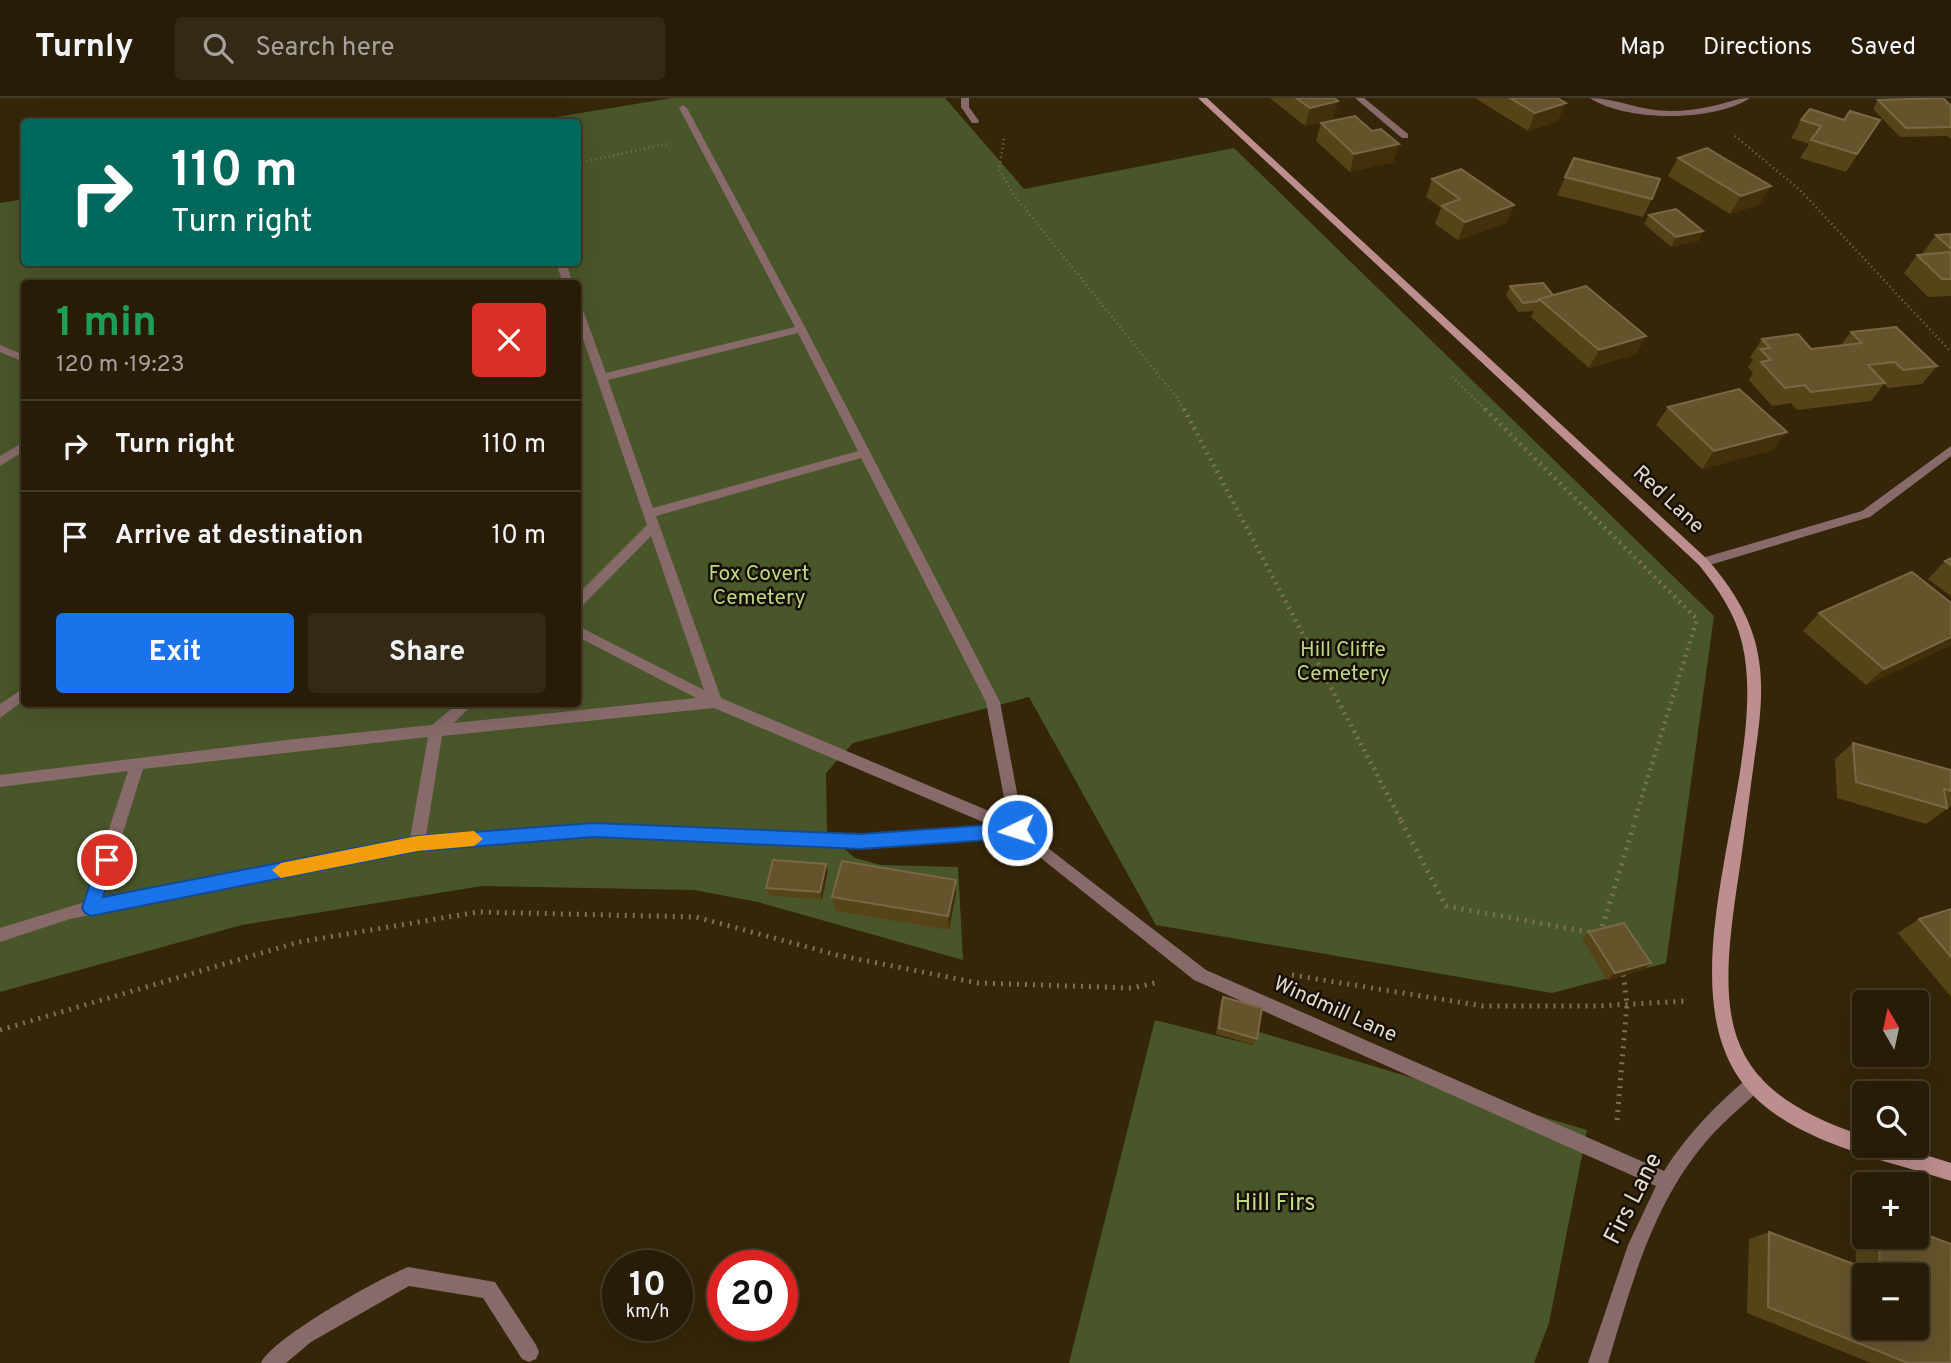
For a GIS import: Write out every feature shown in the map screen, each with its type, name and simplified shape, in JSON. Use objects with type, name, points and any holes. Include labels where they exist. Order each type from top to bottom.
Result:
[{"type":"street","points":[[965,98],[965,107],[975,121]]},
{"type":"street","name":"Red Lane","points":[[1202,98],[1703,562],[1735,602],[1755,660],[1756,699],[1727,911],[1722,959],[1722,999],[1729,1043],[1755,1083]]},
{"type":"street","points":[[1359,98],[1405,136]]},
{"type":"street","points":[[1594,98],[1633,109],[1674,114],[1725,107],[1746,98]]},
{"type":"street","points":[[0,934],[91,908],[417,843],[594,830],[860,841],[1017,830],[993,702],[801,329],[682,108]]},
{"type":"street","points":[[0,780],[436,730],[715,702],[581,319]]},
{"type":"street","points":[[601,378],[801,329]]},
{"type":"street","points":[[0,348],[21,358]]},
{"type":"street","points":[[0,462],[21,448]]},
{"type":"street","points":[[1703,562],[1866,513],[1951,450]]},
{"type":"street","points":[[581,599],[651,520],[864,453]]},
{"type":"street","name":"Windmill Lane","points":[[581,633],[715,702],[1017,830],[1200,975],[1666,1181]]},
{"type":"street","points":[[0,712],[21,695]]},
{"type":"street","points":[[417,843],[436,730],[463,707]]},
{"type":"street","points":[[91,908],[138,764]]},
{"type":"street","points":[[1755,1083],[1789,1114],[1852,1141]]},
{"type":"street","name":"Firs Lane","points":[[1598,1363],[1636,1241],[1666,1181],[1695,1139],[1723,1108],[1755,1083]]},
{"type":"street","points":[[1905,1158],[1951,1172]]},
{"type":"street","points":[[271,1363],[304,1335],[408,1276],[488,1289],[529,1352]]},
{"type":"path","points":[[1705,110],[1800,190],[1951,352]]},
{"type":"path","points":[[581,162],[699,138]]},
{"type":"path","points":[[1004,139],[999,170],[1014,195],[1178,399],[1446,906],[1600,934]]},
{"type":"path","points":[[1442,367],[1697,619],[1600,934],[1606,945]]},
{"type":"path","points":[[0,1030],[299,942],[478,912],[696,917],[837,955],[978,984],[1132,988],[1200,975]]},
{"type":"path","points":[[1614,1158],[1627,1004],[1625,975],[1619,965]]},
{"type":"path","points":[[1278,972],[1483,1006],[1627,1004],[1722,999]]},
{"type":"green space","points":[[672,98],[945,98],[1024,189],[1234,148],[1714,616],[1666,963],[1552,993],[1156,925],[1029,697],[853,743],[826,773],[827,834],[855,858],[881,865],[958,867],[963,960],[758,902],[694,890],[482,886],[242,925],[0,992],[0,203],[21,200],[21,266],[581,266],[581,119],[544,119]]},
{"type":"green space","name":"Hill Firs","points":[[1155,1020],[1253,1045],[1256,1031],[1587,1130],[1549,1323],[1534,1363],[1069,1363]]},
{"type":"building","points":[[1296,98],[1334,98],[1338,101],[1310,108]]},
{"type":"building","points":[[1510,98],[1557,98],[1566,103],[1535,113]]},
{"type":"building","points":[[1943,98],[1951,106],[1951,127],[1906,128],[1878,100]]},
{"type":"building","points":[[1810,109],[1844,120],[1850,111],[1880,120],[1857,154],[1811,140],[1821,126],[1801,120]]},
{"type":"building","points":[[1355,116],[1372,131],[1381,129],[1399,144],[1354,154],[1321,123]]},
{"type":"building","points":[[1707,148],[1771,186],[1741,196],[1678,158]]},
{"type":"building","points":[[1574,158],[1660,179],[1652,199],[1565,177]]},
{"type":"building","points":[[1461,169],[1514,205],[1465,222],[1442,206],[1460,199],[1432,179]]},
{"type":"building","points":[[1676,209],[1703,231],[1676,237],[1649,215]]},
{"type":"building","points":[[1951,234],[1951,249],[1936,235]]},
{"type":"building","points":[[1951,252],[1951,279],[1942,279],[1917,255]]},
{"type":"building","points":[[1543,283],[1553,295],[1523,303],[1510,286]]},
{"type":"building","points":[[1586,286],[1646,336],[1599,350],[1539,299]]},
{"type":"building","points":[[1896,327],[1937,366],[1903,370],[1895,362],[1868,365],[1885,383],[1811,392],[1805,385],[1785,388],[1761,362],[1771,360],[1760,349],[1770,348],[1762,339],[1798,334],[1811,349],[1862,343],[1851,332]]},
{"type":"building","points":[[1739,389],[1787,432],[1714,451],[1668,407]]},
{"type":"building","points":[[1912,572],[1951,603],[1951,637],[1884,669],[1819,613]]},
{"type":"building","points":[[1853,743],[1951,770],[1951,791],[1944,789],[1947,808],[1856,782]]},
{"type":"building","points":[[773,860],[826,864],[820,892],[766,888]]},
{"type":"building","points":[[842,861],[956,880],[948,916],[832,897]]},
{"type":"building","points":[[1951,909],[1951,957],[1919,919]]},
{"type":"building","points":[[1624,923],[1651,963],[1615,973],[1589,932]]},
{"type":"building","points":[[1223,997],[1262,1008],[1257,1039],[1219,1028]]},
{"type":"building","points":[[1769,1232],[1852,1263],[1852,1340],[1929,1340],[1929,1263],[1880,1263],[1879,1249],[1929,1249],[1929,1236],[1951,1244],[1951,1363],[1908,1363],[1768,1307]]},
{"type":"slow traffic","points":[[281,870],[417,843],[474,839]]},
{"type":"route","points":[[107,860],[91,908],[417,843],[594,830],[860,841],[1017,830]]},
{"type":"park label","name":"Fox Covert Cemetery","points":[[759,586]]},
{"type":"park label","name":"Hill Cliffe Cemetery","points":[[1343,662]]}]
